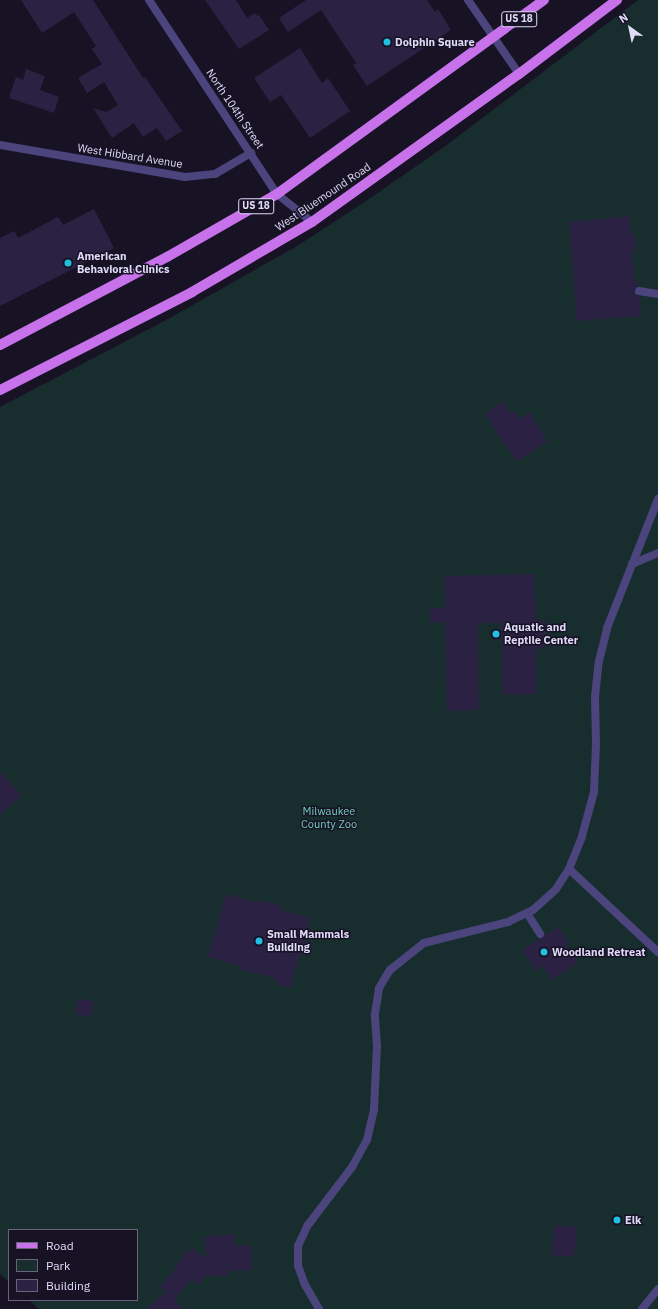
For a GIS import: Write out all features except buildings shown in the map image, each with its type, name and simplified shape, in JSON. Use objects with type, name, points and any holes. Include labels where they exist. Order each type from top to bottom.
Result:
[{"type":"main road","name":"US 18","points":[[0,345],[167,258],[277,194],[494,38],[544,0]]},
{"type":"main road","name":"West Bluemound Road","points":[[0,390],[192,292],[312,222],[519,74],[617,0]]},
{"type":"street","name":"North 104th Street","points":[[149,0],[277,194],[312,222]]},
{"type":"street","points":[[468,0],[519,74]]},
{"type":"street","name":"West Hibbard Avenue","points":[[0,145],[185,176],[215,174],[251,153]]},
{"type":"street","points":[[639,291],[658,294]]},
{"type":"street","points":[[319,1309],[305,1285],[298,1266],[298,1246],[308,1225],[352,1167],[367,1140],[374,1109],[377,1046],[375,1014],[379,988],[390,970],[424,943],[508,922],[533,910],[556,889],[569,869],[582,836],[594,792],[596,744],[595,697],[599,661],[607,628],[658,500]]},
{"type":"street","points":[[632,564],[658,553]]},
{"type":"street","points":[[569,869],[658,952]]},
{"type":"street","points":[[527,913],[540,934]]},
{"type":"street","points":[[642,1309],[658,1289]]},
{"type":"green space","name":"Milwaukee County Zoo","points":[[638,0],[658,0],[658,1309],[39,1309],[30,1301],[138,1301],[138,1229],[8,1229],[8,1281],[0,1274],[0,407],[168,319],[297,246],[363,203],[444,147]]},
{"type":"place","name":"Dolphin Square","points":[[387,42]]},
{"type":"place","name":"American Behavioral Clinics","points":[[68,263]]},
{"type":"place","name":"Aquatic and Reptile Center","points":[[496,634]]},
{"type":"place","name":"Small Mammals Building","points":[[259,941]]},
{"type":"place","name":"Woodland Retreat","points":[[544,952]]},
{"type":"place","name":"Elk","points":[[617,1220]]}]
